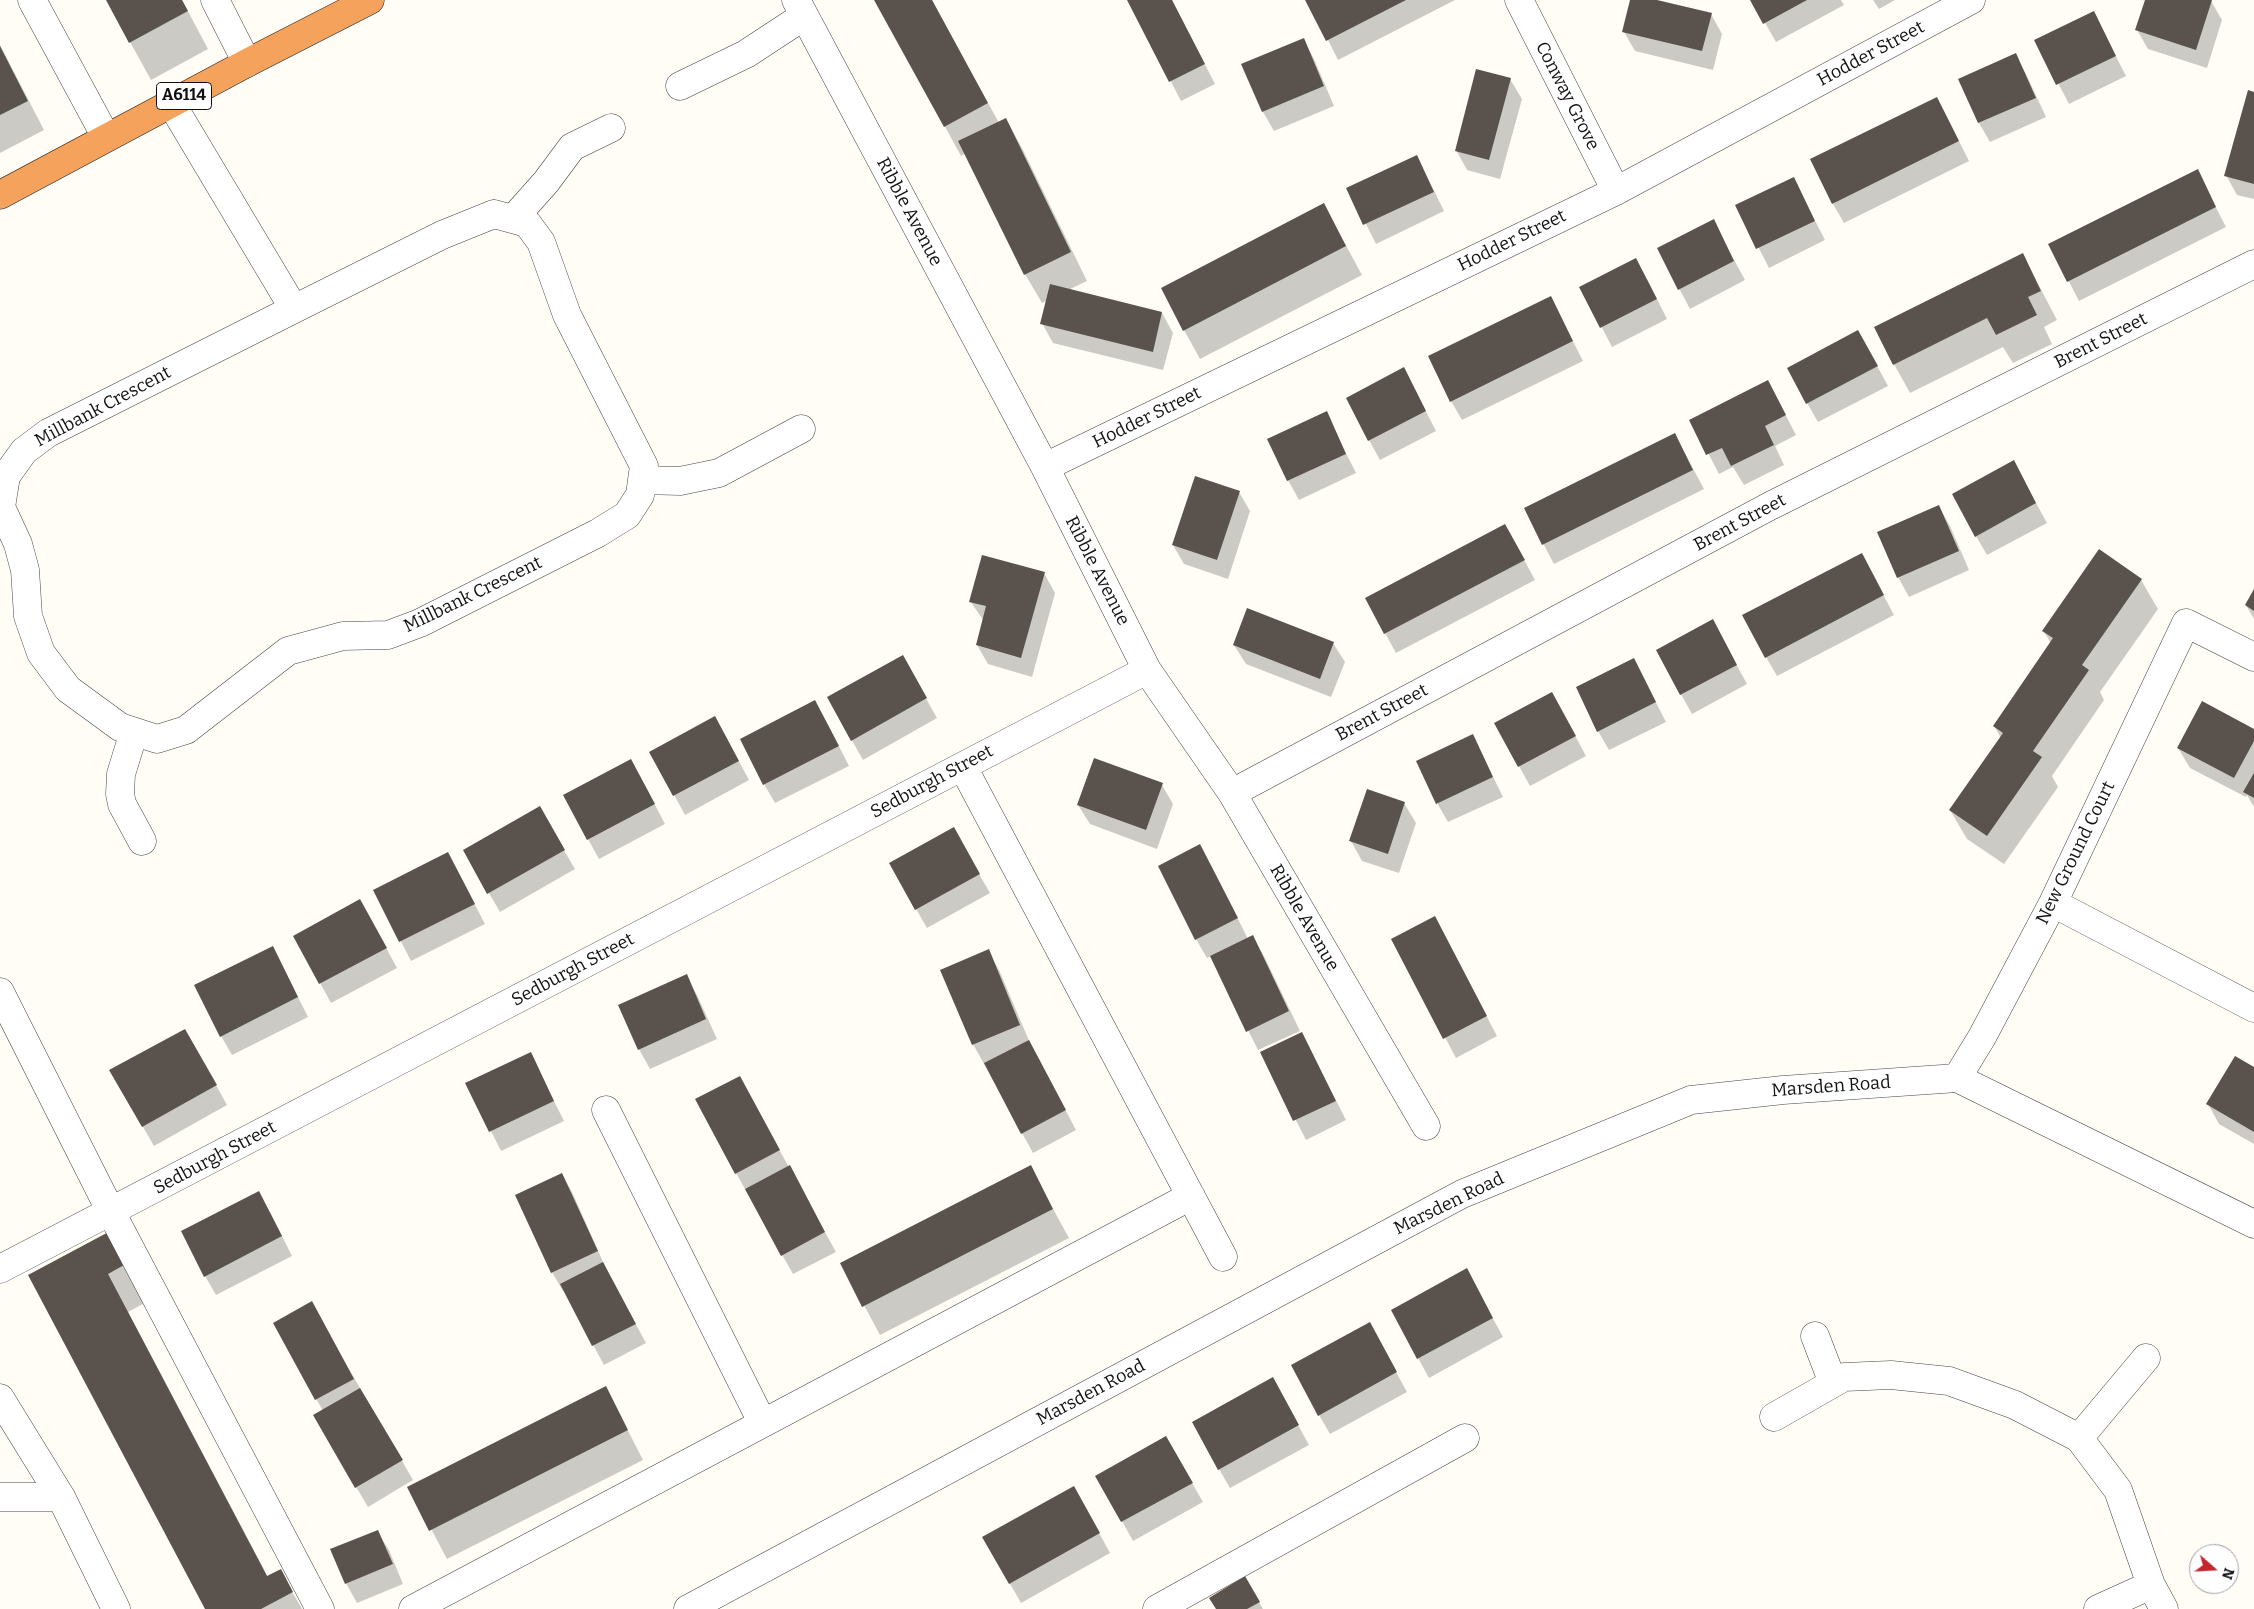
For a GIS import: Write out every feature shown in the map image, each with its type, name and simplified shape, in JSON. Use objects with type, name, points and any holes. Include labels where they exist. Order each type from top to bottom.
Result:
[{"type":"highway","name":"A6114","points":[[0,195],[106,137],[370,0]]},
{"type":"street","points":[[32,0],[106,137]]},
{"type":"street","points":[[215,0],[247,63]]},
{"type":"street","name":"Conway Grove","points":[[1519,0],[1616,191]]},
{"type":"street","name":"Hodder Street","points":[[1045,467],[1616,191],[1971,0]]},
{"type":"street","points":[[680,86],[746,54],[800,8]]},
{"type":"street","name":"Ribble Avenue","points":[[800,8],[1045,467],[1147,670],[1232,794],[1426,1126]]},
{"type":"street","points":[[171,103],[294,309]]},
{"type":"street","points":[[513,219],[546,182],[572,147],[611,128]]},
{"type":"street","name":"Millbank Crescent","points":[[494,214],[513,219],[527,223],[541,242],[567,315],[644,466],[640,495],[627,514],[598,533],[420,623],[388,635],[343,636],[288,651],[186,730],[157,740],[120,727],[68,689],[41,652],[28,616],[25,570],[18,544],[0,507],[3,475],[24,451],[48,433],[442,235],[494,214]]},
{"type":"street","name":"Brent Street","points":[[1232,794],[1770,506],[2254,264]]},
{"type":"street","points":[[642,480],[680,481],[718,474],[801,429]]},
{"type":"street","name":"New Ground Court","points":[[1957,1078],[1982,1037],[2052,902],[2186,623],[2254,657]]},
{"type":"street","name":"Sedburgh Street","points":[[0,1269],[1147,670]]},
{"type":"street","points":[[134,732],[121,774],[120,794],[122,804],[142,841]]},
{"type":"street","points":[[963,767],[1223,1257]]},
{"type":"street","points":[[2052,902],[2254,1008]]},
{"type":"street","points":[[0,992],[111,1212],[320,1609]]},
{"type":"street","points":[[1957,1078],[2254,1224]]},
{"type":"street","name":"Marsden Road","points":[[688,1609],[1462,1194],[1691,1100],[1783,1090],[1957,1078]]},
{"type":"street","points":[[606,1110],[762,1422]]},
{"type":"street","points":[[413,1609],[1190,1196]]},
{"type":"street","points":[[1815,1336],[1833,1383]]},
{"type":"street","points":[[2079,1438],[2146,1358]]},
{"type":"street","points":[[1774,1416],[1844,1377],[1891,1375],[1949,1381],[2015,1405],[2079,1438],[2118,1490],[2150,1585],[2164,1609]]},
{"type":"street","points":[[0,1398],[61,1497],[116,1609]]},
{"type":"street","points":[[1157,1609],[1465,1438]]},
{"type":"street","points":[[0,1497],[61,1497]]},
{"type":"street","points":[[2098,1609],[2150,1585]]},
{"type":"building","points":[[106,0],[182,0],[188,11],[129,43]]},
{"type":"building","points":[[874,0],[932,0],[988,103],[944,127]]},
{"type":"building","points":[[1127,0],[1172,0],[1205,64],[1169,82]]},
{"type":"building","points":[[1305,0],[1406,0],[1326,41]]},
{"type":"building","points":[[1630,0],[1657,0],[1712,13],[1702,51],[1622,32]]},
{"type":"building","points":[[1750,0],[1807,0],[1763,24]]},
{"type":"building","points":[[2145,0],[2212,0],[2196,50],[2135,30]]},
{"type":"building","points":[[2094,11],[2116,56],[2056,85],[2034,40]]},
{"type":"building","points":[[1304,38],[1324,86],[1262,112],[1241,64]]},
{"type":"building","points":[[0,46],[28,101],[0,115]]},
{"type":"building","points":[[2016,53],[2036,98],[1978,123],[1958,79]]},
{"type":"building","points":[[1476,69],[1511,78],[1489,160],[1455,151]]},
{"type":"building","points":[[2248,90],[2254,92],[2254,184],[2224,176]]},
{"type":"building","points":[[1937,97],[1959,141],[1832,204],[1810,159]]},
{"type":"building","points":[[1006,118],[1071,252],[1024,275],[958,141]]},
{"type":"building","points":[[1417,155],[1434,192],[1363,225],[1346,188]]},
{"type":"building","points":[[2198,169],[2216,207],[2067,282],[2048,244]]},
{"type":"building","points":[[1794,177],[1815,221],[1756,249],[1735,205]]},
{"type":"building","points":[[1324,203],[1346,246],[1183,331],[1161,288]]},
{"type":"building","points":[[1714,219],[1734,261],[1678,290],[1657,248]]},
{"type":"building","points":[[2023,253],[2041,291],[2028,297],[2037,315],[1996,335],[1987,318],[1893,365],[1874,327]]},
{"type":"building","points":[[1636,258],[1657,299],[1600,328],[1579,287]]},
{"type":"building","points":[[1050,284],[1162,312],[1153,352],[1040,324]]},
{"type":"building","points":[[1551,296],[1573,341],[1450,402],[1428,356]]},
{"type":"building","points":[[1858,330],[1878,366],[1806,404],[1787,368]]},
{"type":"building","points":[[1404,367],[1426,411],[1368,441],[1346,398]]},
{"type":"building","points":[[1768,380],[1786,415],[1765,426],[1774,445],[1731,466],[1722,448],[1706,455],[1689,420]]},
{"type":"building","points":[[1327,411],[1346,454],[1287,481],[1267,439]]},
{"type":"building","points":[[1675,433],[1693,470],[1542,545],[1524,508]]},
{"type":"building","points":[[2014,460],[2036,503],[1975,537],[1952,494]]},
{"type":"building","points":[[1195,476],[1240,491],[1217,560],[1172,545]]},
{"type":"building","points":[[1939,505],[1959,551],[1897,578],[1877,532]]},
{"type":"building","points":[[1505,524],[1525,560],[1384,634],[1365,598]]},
{"type":"building","points":[[2099,549],[2142,579],[2082,665],[2089,670],[2033,751],[2042,757],[1987,836],[1949,810],[2003,733],[1993,726],[2053,638],[2042,631]]},
{"type":"building","points":[[1862,553],[1884,595],[1765,658],[1742,615]]},
{"type":"building","points":[[982,555],[1045,572],[1021,658],[976,645],[986,606],[969,602]]},
{"type":"building","points":[[2254,589],[2254,611],[2245,605]]},
{"type":"building","points":[[1247,608],[1334,642],[1320,679],[1233,645]]},
{"type":"building","points":[[1713,619],[1737,665],[1680,695],[1656,650]]},
{"type":"building","points":[[903,655],[927,698],[851,741],[827,697]]},
{"type":"building","points":[[1634,658],[1656,702],[1597,732],[1576,687]]},
{"type":"building","points":[[1552,692],[1576,736],[1518,767],[1494,723]]},
{"type":"building","points":[[815,700],[839,746],[763,785],[740,739]]},
{"type":"building","points":[[2202,701],[2254,729],[2254,741],[2234,778],[2177,748]]},
{"type":"building","points":[[715,716],[739,761],[673,796],[649,752]]},
{"type":"building","points":[[1473,734],[1493,777],[1436,804],[1416,761]]},
{"type":"building","points":[[1094,758],[1163,783],[1146,830],[1077,805]]},
{"type":"building","points":[[631,759],[655,804],[587,840],[563,795]]},
{"type":"building","points":[[2254,773],[2254,798],[2243,792]]},
{"type":"building","points":[[1367,789],[1405,802],[1388,854],[1349,841]]},
{"type":"building","points":[[540,806],[565,850],[487,894],[463,850]]},
{"type":"building","points":[[954,827],[980,874],[915,910],[889,863]]},
{"type":"building","points":[[1200,844],[1238,918],[1195,940],[1158,866]]},
{"type":"building","points":[[448,852],[475,904],[399,942],[373,890]]},
{"type":"building","points":[[360,899],[387,948],[319,984],[293,936]]},
{"type":"building","points":[[1435,916],[1487,1016],[1443,1039],[1391,939]]},
{"type":"building","points":[[1253,935],[1289,1011],[1246,1032],[1210,956]]},
{"type":"building","points":[[273,946],[298,997],[220,1037],[194,985]]},
{"type":"building","points":[[989,949],[1020,1025],[972,1045],[940,970]]},
{"type":"building","points":[[687,974],[706,1019],[638,1050],[618,1005]]},
{"type":"building","points":[[185,1029],[217,1085],[142,1127],[109,1070]]},
{"type":"building","points":[[1302,1032],[1336,1101],[1293,1121],[1260,1052]]},
{"type":"building","points":[[1029,1040],[1066,1110],[1021,1134],[984,1063]]},
{"type":"building","points":[[531,1052],[554,1101],[489,1132],[465,1083]]},
{"type":"building","points":[[2235,1056],[2254,1067],[2254,1132],[2206,1104]]},
{"type":"building","points":[[740,1076],[780,1150],[735,1174],[695,1099]]},
{"type":"building","points":[[790,1165],[825,1232],[781,1256],[745,1189]]},
{"type":"building","points":[[1031,1165],[1053,1209],[862,1307],[840,1263]]},
{"type":"building","points":[[562,1173],[598,1251],[551,1273],[515,1195]]},
{"type":"building","points":[[259,1191],[282,1236],[204,1277],[181,1231]]},
{"type":"building","points":[[116,1228],[133,1260],[108,1274],[267,1576],[281,1569],[293,1592],[261,1609],[205,1609],[28,1275]]},
{"type":"building","points":[[603,1262],[636,1324],[592,1346],[560,1284]]},
{"type":"building","points":[[1467,1268],[1493,1318],[1417,1359],[1391,1310]]},
{"type":"building","points":[[312,1301],[354,1379],[315,1400],[273,1323]]},
{"type":"building","points":[[1370,1322],[1397,1372],[1318,1416],[1291,1365]]},
{"type":"building","points":[[1273,1377],[1299,1425],[1218,1470],[1192,1422]]},
{"type":"building","points":[[606,1386],[628,1430],[429,1531],[407,1487]]},
{"type":"building","points":[[360,1388],[403,1460],[355,1488],[313,1415]]},
{"type":"building","points":[[1166,1436],[1193,1483],[1121,1522],[1095,1476]]},
{"type":"building","points":[[1074,1486],[1100,1533],[1009,1584],[982,1537]]},
{"type":"building","points":[[378,1530],[393,1564],[345,1584],[330,1549]]},
{"type":"building","points":[[1245,1576],[1260,1602],[1247,1609],[1216,1609],[1209,1598]]}]
